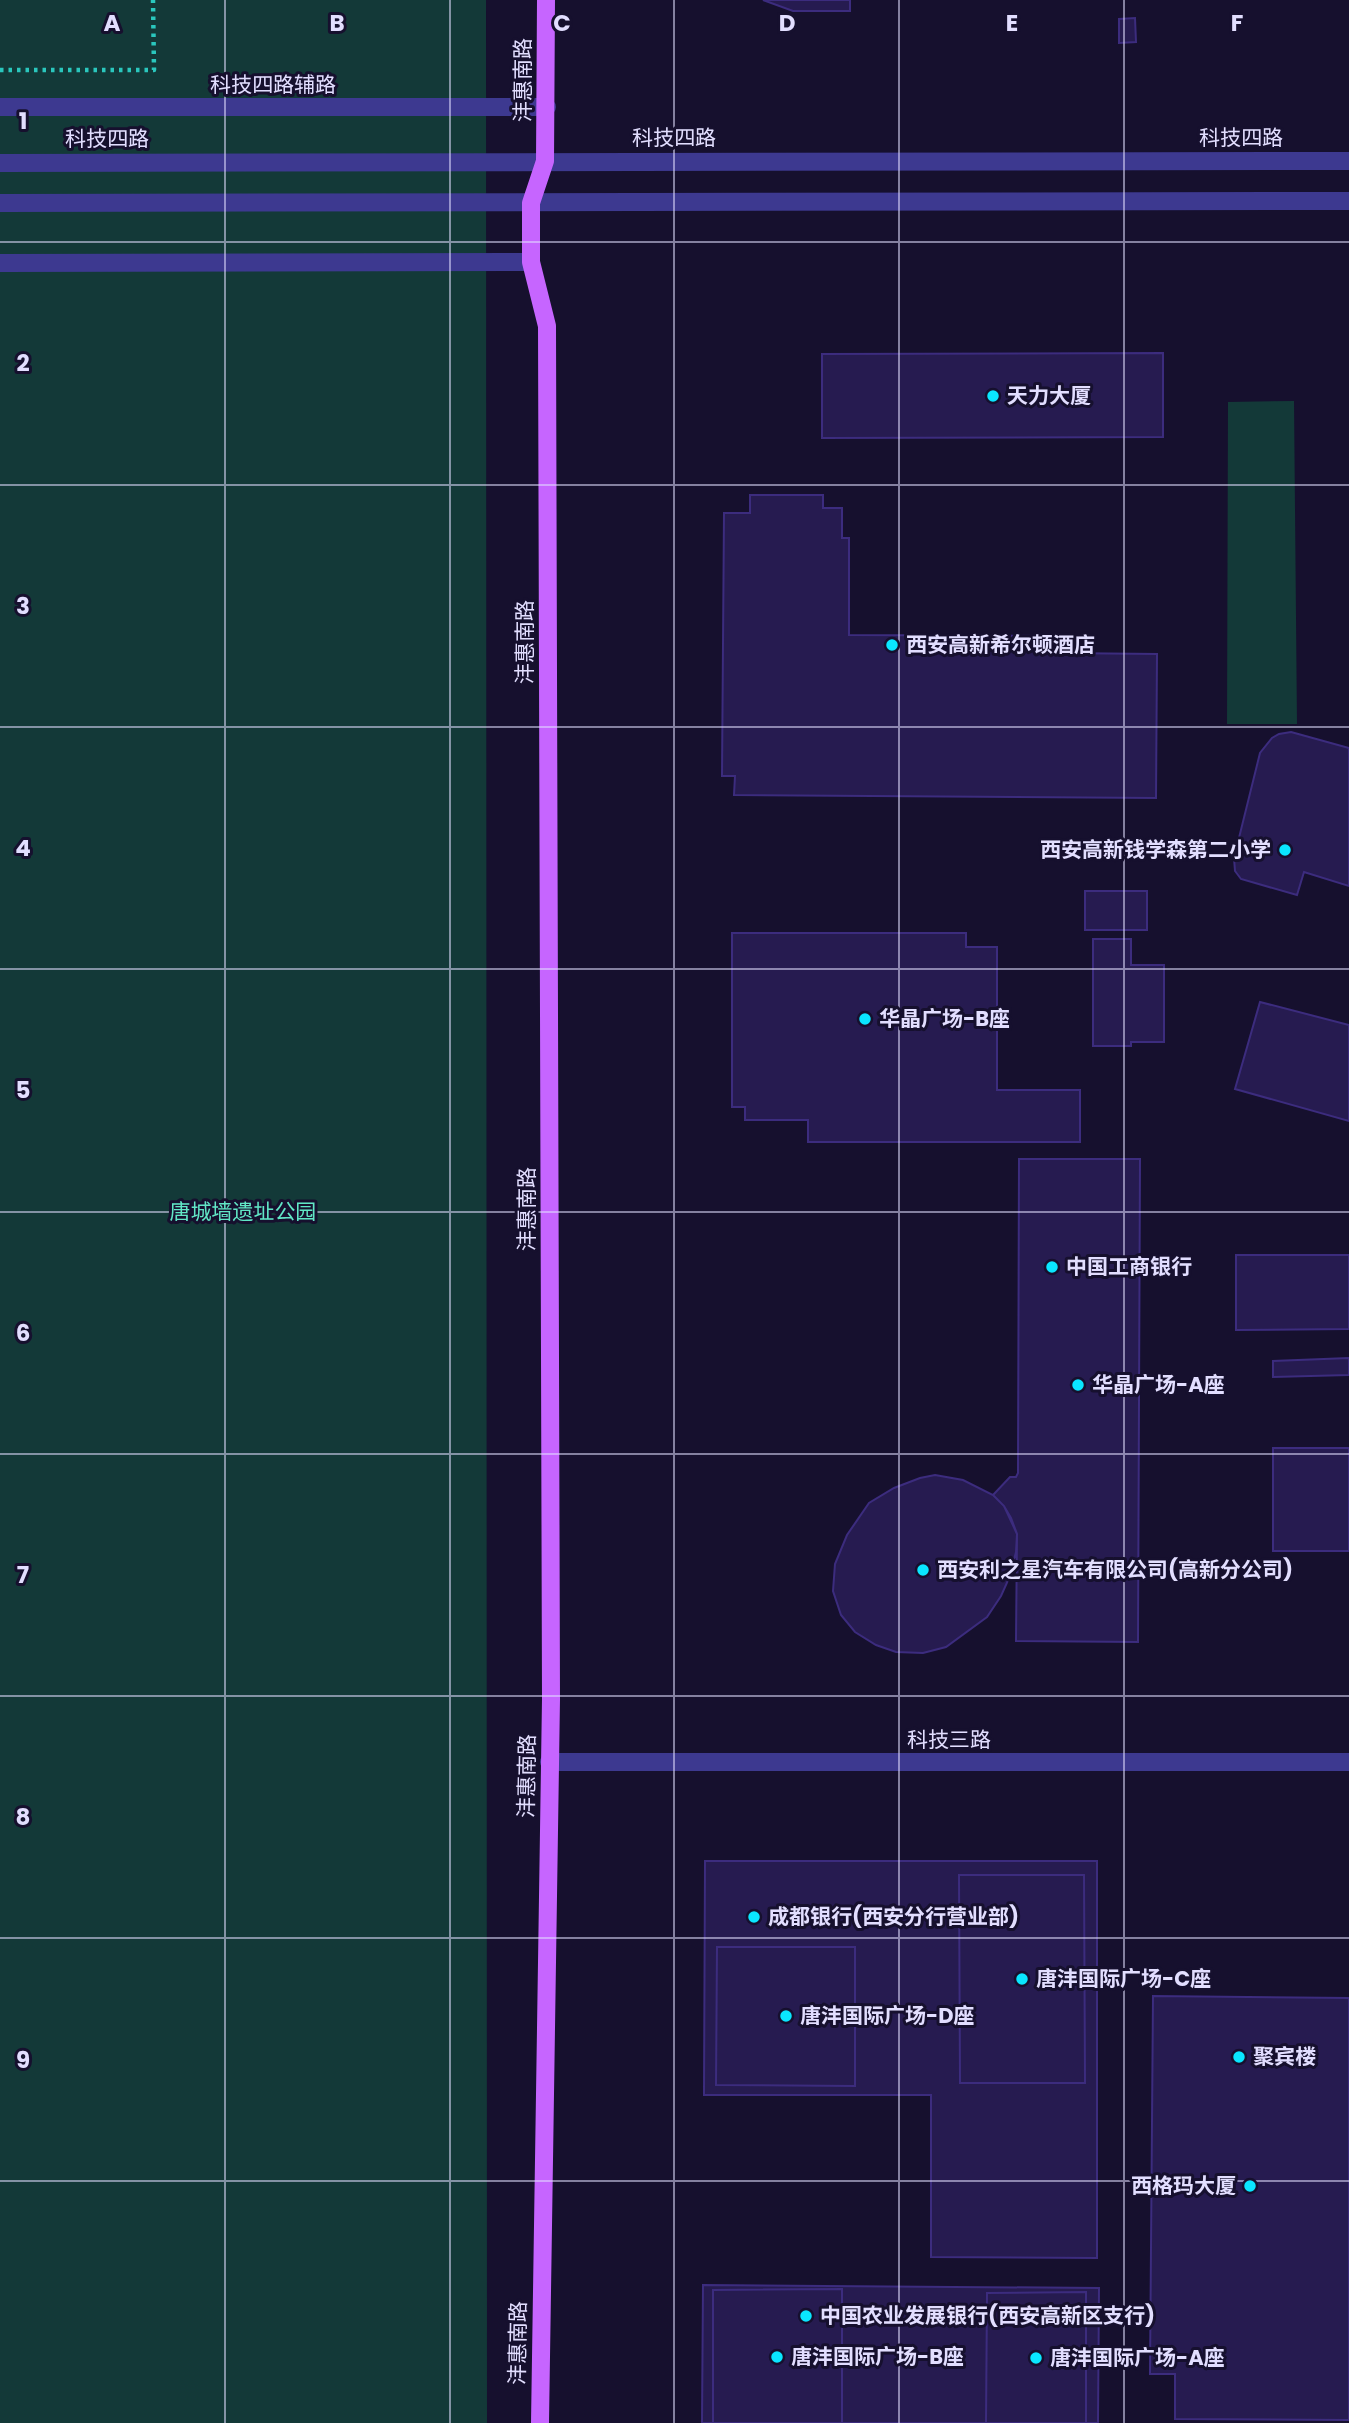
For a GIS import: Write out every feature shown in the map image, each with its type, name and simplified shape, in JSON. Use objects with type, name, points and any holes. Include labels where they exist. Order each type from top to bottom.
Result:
[{"type":"main road","name":"沣惠南路","points":[[540,2423],[549,1762],[547,326],[531,262],[531,203],[545,161],[546,0]]},
{"type":"street","name":"科技四路辅路","points":[[0,107],[547,107]]},
{"type":"street","name":"科技四路","points":[[0,163],[1349,161]]},
{"type":"street","points":[[0,203],[1349,201]]},
{"type":"street","points":[[0,263],[531,262]]},
{"type":"street","name":"科技三路","points":[[549,1762],[1349,1762]]},
{"type":"path","points":[[0,70],[153,70],[153,0]]},
{"type":"green space","name":"唐城墙遗址公园","points":[[0,0],[486,0],[487,2423],[0,2423]]},
{"type":"green space","points":[[1294,401],[1297,724],[1227,724],[1228,402]]},
{"type":"building","points":[[763,0],[850,0],[850,11],[793,11]]},
{"type":"building","points":[[1135,18],[1136,42],[1119,43],[1119,19]]},
{"type":"building","name":"天力大厦","points":[[1163,353],[1163,437],[822,438],[822,354]]},
{"type":"building","name":"西安高新希尔顿酒店","points":[[750,495],[823,495],[823,508],[842,508],[842,538],[849,538],[849,635],[1061,636],[1061,653],[1157,654],[1156,798],[734,795],[735,776],[722,776],[724,513],[750,513]]},
{"type":"building","points":[[1291,732],[1349,748],[1349,886],[1304,872],[1297,895],[1241,879],[1235,871],[1234,858],[1260,753],[1272,738]]},
{"type":"building","points":[[1085,891],[1147,891],[1147,930],[1085,930]]},
{"type":"building","name":"华晶广场-B座","points":[[732,933],[966,933],[966,947],[997,947],[997,1090],[1080,1090],[1080,1142],[808,1142],[808,1120],[745,1120],[745,1107],[732,1107]]},
{"type":"building","points":[[1093,939],[1131,939],[1131,965],[1164,965],[1164,1042],[1131,1042],[1131,1046],[1093,1046]]},
{"type":"building","points":[[1260,1002],[1349,1025],[1349,1121],[1235,1089]]},
{"type":"building","name":"华晶广场-A座","points":[[1019,1159],[1140,1159],[1138,1642],[1016,1641],[1017,1534],[1004,1506],[993,1495],[1010,1477],[1016,1477],[1018,1473]]},
{"type":"building","points":[[1236,1255],[1349,1255],[1349,1329],[1236,1330]]},
{"type":"building","points":[[1349,1358],[1349,1375],[1273,1377],[1273,1361]]},
{"type":"building","points":[[1273,1448],[1349,1448],[1349,1551],[1273,1551]]},
{"type":"building","name":"西安利之星汽车有限公司(高新分公司)","points":[[935,1475],[963,1480],[993,1495],[1011,1518],[1017,1534],[1016,1552],[1010,1576],[987,1617],[946,1647],[923,1653],[896,1652],[876,1645],[855,1632],[841,1615],[833,1591],[835,1564],[847,1535],[869,1503],[894,1488]]},
{"type":"building","points":[[705,1861],[1097,1861],[1097,2258],[931,2257],[931,2095],[704,2095]]},
{"type":"building","name":"唐沣国际广场-C座","points":[[959,1875],[1084,1875],[1085,2083],[960,2083]]},
{"type":"building","name":"唐沣国际广场-D座","points":[[717,1947],[855,1947],[855,2086],[716,2085]]},
{"type":"building","name":"西格玛大厦","points":[[1153,1996],[1349,1998],[1349,2420],[1175,2419],[1175,2374],[1150,2374]]},
{"type":"building","points":[[703,2285],[1099,2288],[1098,2423],[702,2423]]},
{"type":"building","name":"唐沣国际广场-B座","points":[[842,2289],[842,2423],[713,2423],[713,2290]]},
{"type":"building","name":"唐沣国际广场-A座","points":[[1086,2292],[1086,2423],[986,2423],[987,2293]]},
{"type":"place","name":"天力大厦","points":[[993,396]]},
{"type":"place","name":"西安高新希尔顿酒店","points":[[892,645]]},
{"type":"place","name":"西安高新钱学森第二小学","points":[[1285,850]]},
{"type":"place","name":"华晶广场-B座","points":[[865,1019]]},
{"type":"place","name":"中国工商银行","points":[[1052,1267]]},
{"type":"place","name":"华晶广场-A座","points":[[1078,1385]]},
{"type":"place","name":"西安利之星汽车有限公司(高新分公司)","points":[[923,1570]]},
{"type":"place","name":"成都银行(西安分行营业部)","points":[[754,1917]]},
{"type":"place","name":"唐沣国际广场-C座","points":[[1022,1979]]},
{"type":"place","name":"唐沣国际广场-D座","points":[[786,2016]]},
{"type":"place","name":"聚宾楼","points":[[1239,2057]]},
{"type":"place","name":"西格玛大厦","points":[[1250,2186]]},
{"type":"place","name":"中国农业发展银行(西安高新区支行)","points":[[806,2316]]},
{"type":"place","name":"唐沣国际广场-B座","points":[[777,2357]]},
{"type":"place","name":"唐沣国际广场-A座","points":[[1036,2358]]}]
